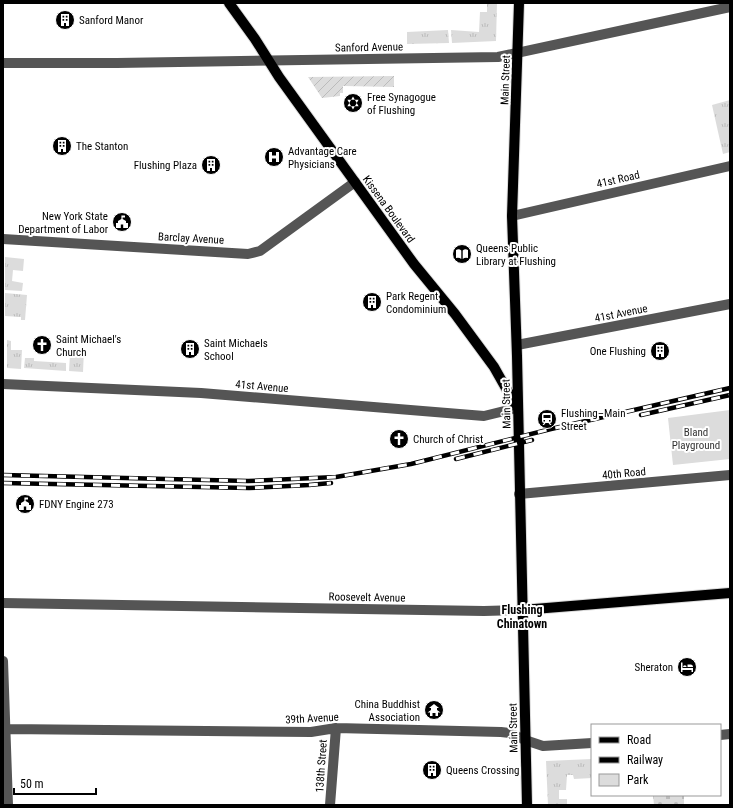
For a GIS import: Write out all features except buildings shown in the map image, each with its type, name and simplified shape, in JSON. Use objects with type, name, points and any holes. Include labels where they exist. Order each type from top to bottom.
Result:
[{"type":"main road","name":"Kissena Boulevard","points":[[229,3],[414,264],[455,314],[494,367],[517,408]]},
{"type":"main road","name":"Main Street","points":[[519,3],[512,216],[517,345],[517,408],[525,671],[527,805]]},
{"type":"main road","name":"Roosevelt Avenue","points":[[522,610],[730,593]]},
{"type":"street","name":"Sanford Avenue","points":[[3,62],[116,63],[498,57],[518,54],[730,7]]},
{"type":"street","name":"41st Road","points":[[512,216],[730,166]]},
{"type":"street","name":"Barclay Avenue","points":[[3,239],[248,254],[260,251],[355,182]]},
{"type":"street","name":"41st Avenue","points":[[517,345],[730,304]]},
{"type":"street","name":"41st Avenue","points":[[3,384],[201,393],[484,416],[517,408]]},
{"type":"street","name":"40th Road","points":[[519,494],[730,475]]},
{"type":"street","name":"Roosevelt Avenue","points":[[3,604],[484,611],[522,610]]},
{"type":"street","points":[[3,661],[8,805]]},
{"type":"street","name":"39th Avenue","points":[[6,729],[311,732],[336,728],[501,732],[510,733],[543,746],[591,743]]},
{"type":"street","name":"138th Street","points":[[330,805],[336,728]]},
{"type":"green space","points":[[487,3],[497,3],[496,41],[452,43],[451,30],[479,32],[480,12],[487,12]]},
{"type":"green space","points":[[448,30],[449,43],[407,44],[407,32]]},
{"type":"green space","points":[[394,76],[394,87],[343,86],[343,93],[340,93],[340,96],[322,98],[308,77]]},
{"type":"green space","points":[[730,100],[730,152],[723,154],[712,105]]},
{"type":"green space","points":[[5,257],[24,259],[23,271],[13,270],[12,281],[23,283],[22,291],[5,290]]},
{"type":"green space","points":[[5,293],[27,295],[25,320],[21,320],[21,317],[5,316]]},
{"type":"green space","points":[[7,340],[11,341],[11,350],[22,350],[21,369],[7,368]]},
{"type":"green space","points":[[82,350],[84,350],[83,372],[69,371],[70,354],[82,355]]},
{"type":"green space","points":[[25,358],[34,358],[34,361],[66,363],[66,371],[24,368]]},
{"type":"green space","name":"Bland Playground","points":[[730,410],[730,459],[673,465],[668,418]]},
{"type":"green space","points":[[591,759],[591,778],[574,779],[573,775],[567,775],[566,790],[559,790],[559,799],[567,799],[567,805],[548,805],[546,761]]},
{"type":"green space","points":[[653,796],[684,796],[684,805],[654,805]]},
{"type":"railway","points":[[3,475],[248,481],[336,477],[411,464],[551,429],[730,388]]},
{"type":"railway","points":[[641,415],[730,395]]},
{"type":"railway","points":[[456,459],[532,440]]},
{"type":"railway","points":[[3,483],[249,488],[331,483]]},
{"type":"place","name":"Sanford Manor","points":[[65,20]]},
{"type":"place","name":"Free Synagogue of Flushing","points":[[353,103]]},
{"type":"place","name":"The Stanton","points":[[62,146]]},
{"type":"place","name":"Advantage Care Physicians","points":[[274,157]]},
{"type":"place","name":"Flushing Plaza","points":[[211,165]]},
{"type":"place","name":"New York State Department of Labor","points":[[122,222]]},
{"type":"place","name":"Queens Public Library at Flushing","points":[[462,254]]},
{"type":"place","name":"Park Regent Condominium","points":[[372,302]]},
{"type":"place","name":"Saint Michael's Church","points":[[42,345]]},
{"type":"place","name":"Saint Michaels School","points":[[190,349]]},
{"type":"place","name":"One Flushing","points":[[660,351]]},
{"type":"place","name":"Flushing–Main Street","points":[[547,419]]},
{"type":"place","name":"Church of Christ","points":[[399,439]]},
{"type":"place","name":"FDNY Engine 273","points":[[25,504]]},
{"type":"place","name":"Sheraton","points":[[687,667]]},
{"type":"place","name":"China Buddhist Association","points":[[434,710]]},
{"type":"place","name":"Queens Crossing","points":[[432,770]]},
{"type":"district","name":"Flushing Chinatown","points":[[522,617]]}]
